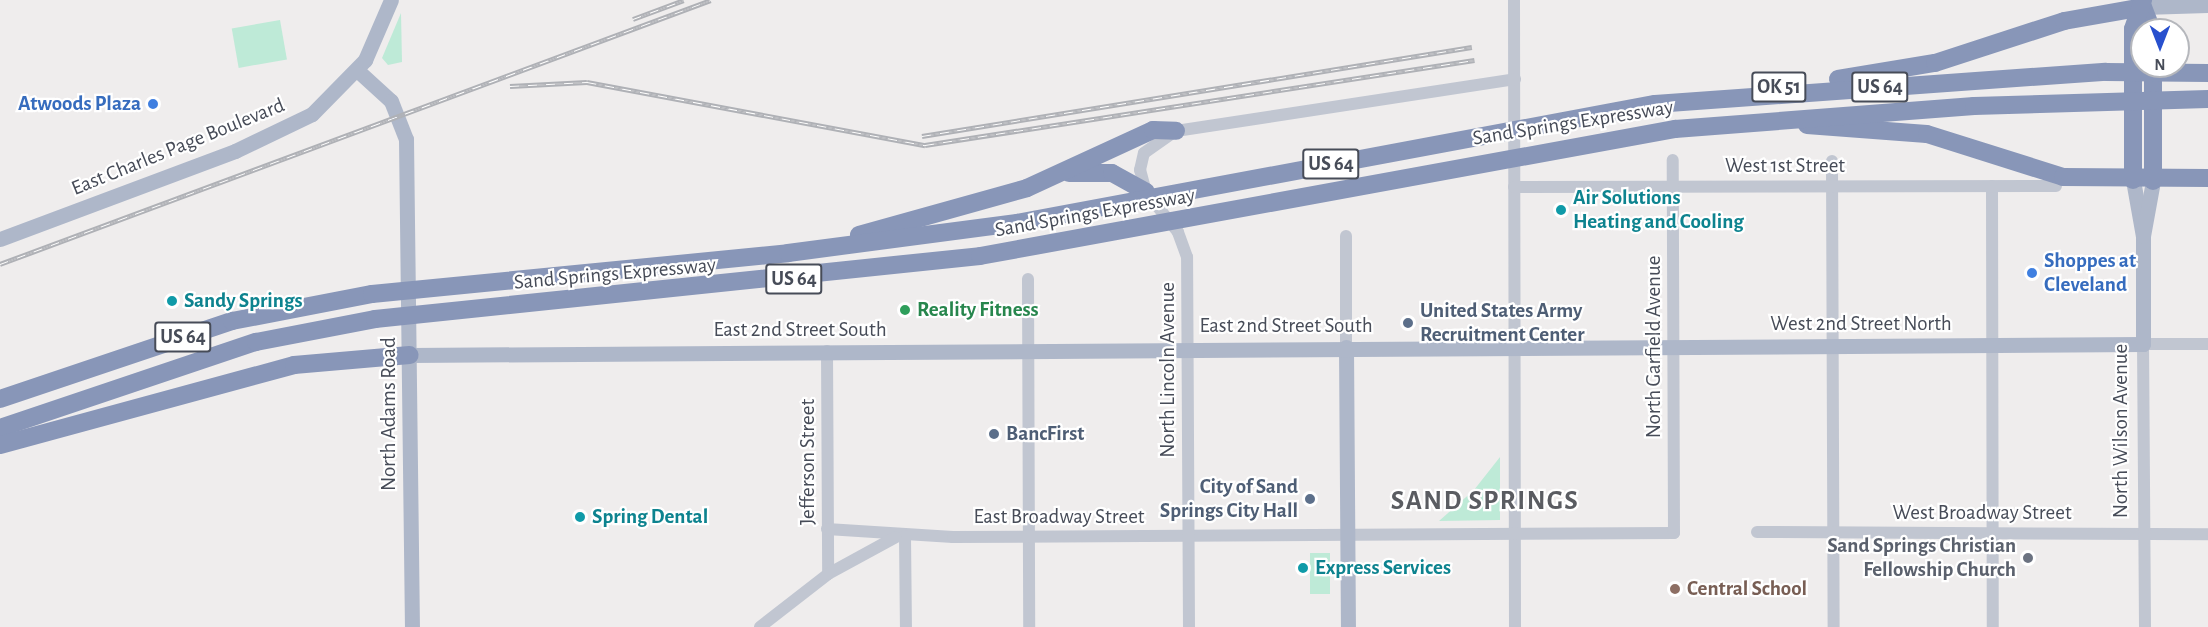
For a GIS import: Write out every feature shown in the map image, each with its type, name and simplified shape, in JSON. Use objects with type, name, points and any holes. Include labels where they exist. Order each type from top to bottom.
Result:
[{"type":"highway","name":"OK 51","points":[[1655,104],[1904,69],[1970,55],[2064,21],[2143,4]]},
{"type":"highway","name":"North Wilson Avenue","points":[[2133,180],[2133,28],[2143,4]]},
{"type":"highway","name":"Sand Springs Expressway","points":[[0,399],[232,321],[372,294],[788,253],[1121,205],[1480,134],[1655,104],[2106,72],[2208,73]]},
{"type":"highway","name":"North Wilson Avenue","points":[[2153,78],[2153,181]]},
{"type":"highway","name":"Sand Springs Expressway","points":[[0,428],[256,342],[375,320],[826,276],[1140,229],[1551,148],[1776,119],[2108,99],[2208,99]]},
{"type":"highway","name":"OK 51","points":[[1776,119],[1927,134],[2063,177],[2153,181]]},
{"type":"highway","points":[[788,253],[975,205],[1062,174],[1153,130],[1176,131]]},
{"type":"highway","points":[[1062,174],[1112,173],[1146,192]]},
{"type":"highway","points":[[2153,181],[2208,178]]},
{"type":"highway","points":[[0,445],[294,365],[410,355]]},
{"type":"main road","name":"East Charles Page Boulevard","points":[[0,239],[280,133],[324,104],[357,70],[391,0]]},
{"type":"main road","points":[[2143,4],[2208,5]]},
{"type":"main road","name":"North Adams Road","points":[[357,70],[391,100],[403,122],[408,201],[412,627]]},
{"type":"main road","name":"North Wilson Avenue","points":[[2133,180],[2143,236],[2143,344]]},
{"type":"main road","name":"North Wilson Avenue","points":[[2143,236],[2153,181]]},
{"type":"main road","name":"West 2nd Street North","points":[[1515,347],[2143,344]]},
{"type":"main road","points":[[1346,347],[1348,627]]},
{"type":"main road","name":"East 2nd Street South","points":[[410,355],[1515,347]]},
{"type":"street","points":[[1514,0],[1515,627]]},
{"type":"street","points":[[1146,192],[1140,170],[1144,153],[1176,131],[1515,79]]},
{"type":"street","name":"North Garfield Avenue","points":[[1515,534],[1674,533],[1673,160]]},
{"type":"street","points":[[1832,161],[1834,627]]},
{"type":"street","points":[[1992,186],[1993,627]]},
{"type":"street","name":"West 1st Street","points":[[1514,187],[2056,186]]},
{"type":"street","name":"North Lincoln Avenue","points":[[1146,192],[1178,232],[1187,257],[1189,627]]},
{"type":"street","points":[[1346,236],[1346,347]]},
{"type":"street","points":[[1028,279],[1029,627]]},
{"type":"street","name":"West 2nd Street North","points":[[2143,344],[2208,344]]},
{"type":"street","name":"North Wilson Avenue","points":[[2143,344],[2145,627]]},
{"type":"street","name":"Jefferson Street","points":[[827,351],[828,574]]},
{"type":"street","points":[[827,529],[901,536],[906,627]]},
{"type":"street","name":"West Broadway Street","points":[[1757,532],[2208,534]]},
{"type":"street","name":"East Broadway Street","points":[[760,627],[828,574],[901,536],[1515,534]]},
{"type":"green space","points":[[401,13],[402,62],[388,65],[382,58]]},
{"type":"green space","points":[[280,20],[287,59],[239,68],[232,29]]},
{"type":"green space","points":[[1500,457],[1500,520],[1439,521],[1474,490]]},
{"type":"green space","points":[[1310,553],[1330,553],[1330,594],[1310,594]]},
{"type":"railway","points":[[633,19],[684,0]]},
{"type":"railway","points":[[0,264],[711,0]]},
{"type":"railway","points":[[922,136],[1472,47]]},
{"type":"railway","points":[[510,86],[587,82],[925,145],[1474,60]]},
{"type":"place","name":"Atwoods Plaza","points":[[153,104]]},
{"type":"place","name":"Air Solutions Heating and Cooling","points":[[1561,210]]},
{"type":"place","name":"Shoppes at Cleveland","points":[[2032,273]]},
{"type":"place","name":"Sandy Springs","points":[[172,301]]},
{"type":"place","name":"Reality Fitness","points":[[905,310]]},
{"type":"place","name":"United States Army Recruitment Center","points":[[1408,323]]},
{"type":"place","name":"BancFirst","points":[[994,434]]},
{"type":"place","name":"City of Sand Springs City Hall","points":[[1310,499]]},
{"type":"place","name":"Spring Dental","points":[[580,517]]},
{"type":"place","name":"Sand Springs Christian Fellowship Church","points":[[2028,558]]},
{"type":"place","name":"Express Services","points":[[1303,568]]},
{"type":"place","name":"Central School","points":[[1675,589]]},
{"type":"district","name":"SAND SPRINGS","points":[[1485,501]]}]
